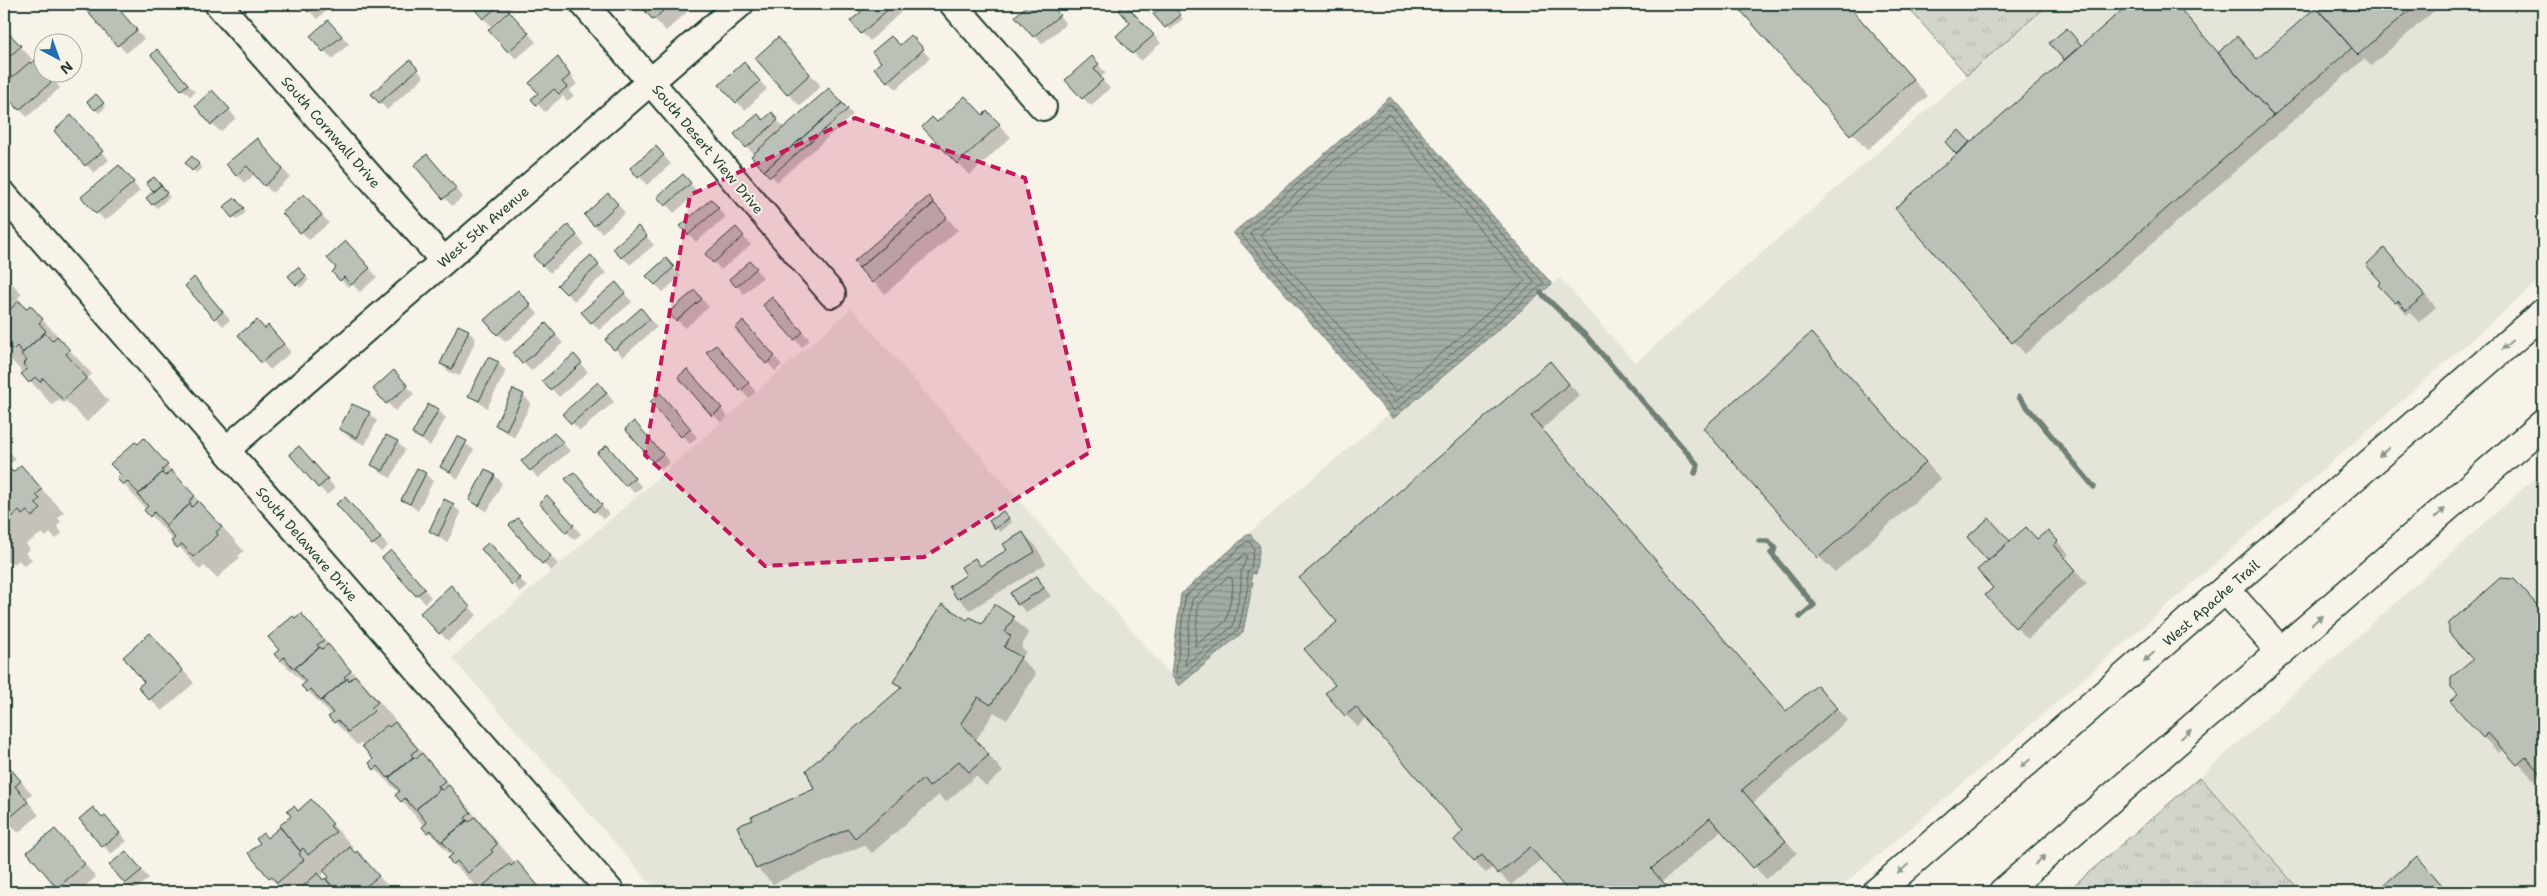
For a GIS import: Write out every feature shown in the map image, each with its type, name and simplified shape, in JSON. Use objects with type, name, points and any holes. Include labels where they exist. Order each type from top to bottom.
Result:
[{"type":"main road","name":"West Apache Trail","points":[[1877,892],[2543,313]]},
{"type":"main road","points":[[2003,892],[2543,424]]},
{"type":"main road","points":[[2226,590],[2281,652]]},
{"type":"street","name":"South Cornwall Drive","points":[[218,4],[444,261]]},
{"type":"street","name":"South Desert View Drive","points":[[584,4],[832,294]]},
{"type":"street","name":"West 5th Avenue","points":[[226,450],[740,4]]},
{"type":"street","points":[[953,4],[1043,107]]},
{"type":"street","name":"South Delaware Drive","points":[[4,195],[611,892]]},
{"type":"highlighted area","points":[[855,118],[1025,178],[1090,452],[924,557],[765,566],[645,455],[690,195]]},
{"type":"shaded area","points":[[2049,4],[2543,4],[2543,277],[1995,756],[1835,892],[658,892],[452,658],[852,308],[1180,686],[1253,582],[1251,582],[1252,573],[1255,574],[1260,546],[1249,533],[1388,414],[1394,419],[1560,278],[1635,363]]},
{"type":"shaded area","points":[[2543,471],[2543,892],[2301,892],[2200,777]]},
{"type":"green space","points":[[1905,4],[2049,4],[1967,75]]},
{"type":"green space","points":[[2200,777],[2301,892],[2066,892]]},
{"type":"water","points":[[1390,97],[1552,284],[1393,419],[1233,233]]},
{"type":"water","points":[[1249,533],[1260,546],[1255,574],[1252,573],[1251,582],[1253,582],[1243,632],[1179,686],[1171,675],[1181,594]]},
{"type":"building","points":[[94,4],[114,4],[137,30],[117,46],[86,10]]},
{"type":"building","points":[[301,4],[318,4],[308,12]]},
{"type":"building","points":[[470,4],[500,4],[483,19]]},
{"type":"building","points":[[639,4],[671,4],[653,20]]},
{"type":"building","points":[[857,4],[894,4],[861,34],[850,21],[861,12],[855,6]]},
{"type":"building","points":[[1029,4],[1050,4],[1060,15],[1033,37],[1015,16]]},
{"type":"building","points":[[1125,4],[1154,35],[1132,54],[1116,36],[1130,23],[1119,10]]},
{"type":"building","points":[[1165,4],[1171,4],[1181,15],[1165,28],[1153,14]]},
{"type":"building","points":[[1735,4],[1847,4],[1914,80],[1850,135]]},
{"type":"building","points":[[2129,4],[2176,4],[2273,116],[2012,343],[1895,208]]},
{"type":"building","points":[[2313,4],[2417,4],[2358,55]]},
{"type":"building","points":[[2316,7],[2352,48],[2273,116],[2218,53],[2237,36],[2257,59]]},
{"type":"building","points":[[509,11],[529,33],[508,52],[488,30]]},
{"type":"building","points":[[328,20],[342,36],[323,52],[310,36]]},
{"type":"building","points":[[4,28],[21,46],[4,62]]},
{"type":"building","points":[[2067,28],[2081,45],[2064,60],[2049,43]]},
{"type":"building","points":[[911,35],[924,49],[887,82],[874,68],[881,62],[872,52],[891,36],[900,45]]},
{"type":"building","points":[[778,37],[810,74],[787,95],[755,58]]},
{"type":"building","points":[[157,49],[188,84],[181,90],[151,55]]},
{"type":"building","points":[[1092,56],[1099,64],[1094,69],[1103,80],[1082,99],[1065,80]]},
{"type":"building","points":[[558,57],[570,75],[562,82],[567,87],[559,94],[554,89],[536,105],[531,99],[538,93],[529,83]]},
{"type":"building","points":[[410,60],[418,69],[379,103],[371,94]]},
{"type":"building","points":[[30,62],[32,63],[32,82],[52,82],[19,110],[4,94],[4,84]]},
{"type":"building","points":[[744,62],[760,81],[736,103],[719,85]]},
{"type":"building","points":[[829,88],[842,103],[764,171],[751,156]]},
{"type":"building","points":[[212,90],[230,109],[211,125],[195,106]]},
{"type":"building","points":[[96,94],[104,103],[95,110],[87,102]]},
{"type":"building","points":[[965,96],[983,115],[987,111],[1000,124],[957,164],[922,127],[932,117],[937,122]]},
{"type":"building","points":[[842,103],[848,109],[770,177],[764,171]]},
{"type":"building","points":[[772,112],[778,120],[746,148],[734,134],[758,114],[763,120]]},
{"type":"building","points":[[71,115],[103,151],[85,166],[54,131]]},
{"type":"building","points":[[1959,130],[1970,142],[1956,154],[1945,142]]},
{"type":"building","points":[[257,138],[283,169],[264,186],[247,166],[236,176],[226,164]]},
{"type":"building","points":[[656,146],[664,155],[638,178],[630,168]]},
{"type":"building","points":[[427,154],[456,188],[443,199],[414,165]]},
{"type":"building","points":[[192,156],[199,164],[192,171],[185,163]]},
{"type":"building","points":[[119,165],[134,182],[96,214],[81,197]]},
{"type":"building","points":[[683,174],[691,183],[665,206],[657,197]]},
{"type":"building","points":[[154,177],[161,185],[153,191],[146,183]]},
{"type":"building","points":[[161,185],[167,193],[152,205],[146,198]]},
{"type":"building","points":[[608,193],[618,204],[594,226],[584,215]]},
{"type":"building","points":[[304,194],[322,215],[300,233],[282,213]]},
{"type":"building","points":[[929,196],[934,203],[859,268],[853,262]]},
{"type":"building","points":[[235,198],[244,208],[232,218],[223,207]]},
{"type":"building","points":[[711,199],[719,208],[688,235],[680,226]]},
{"type":"building","points":[[934,203],[947,217],[872,283],[859,268]]},
{"type":"building","points":[[568,225],[577,235],[542,266],[533,256]]},
{"type":"building","points":[[638,226],[647,236],[621,258],[613,248]]},
{"type":"building","points":[[736,227],[744,236],[713,263],[705,254]]},
{"type":"building","points":[[346,241],[370,268],[351,285],[344,277],[340,281],[332,272],[336,268],[327,258]]},
{"type":"building","points":[[2384,248],[2425,295],[2406,311],[2398,301],[2395,303],[2378,285],[2381,282],[2366,265]]},
{"type":"building","points":[[591,255],[599,265],[566,294],[557,285]]},
{"type":"building","points":[[666,258],[674,267],[655,285],[646,276]]},
{"type":"building","points":[[750,261],[757,268],[736,287],[729,279]]},
{"type":"building","points":[[298,267],[306,276],[296,285],[288,276]]},
{"type":"building","points":[[194,277],[223,312],[214,319],[185,286]]},
{"type":"building","points":[[616,282],[625,293],[591,323],[581,312]]},
{"type":"building","points":[[518,290],[531,305],[497,335],[484,320]]},
{"type":"building","points":[[695,290],[702,299],[676,321],[668,313]]},
{"type":"building","points":[[772,297],[803,332],[794,340],[763,305]]},
{"type":"building","points":[[19,301],[26,309],[30,305],[43,319],[39,323],[46,331],[23,353],[17,346],[13,350],[9,346],[4,351],[4,315]]},
{"type":"building","points":[[641,308],[650,319],[614,350],[605,340]]},
{"type":"building","points":[[257,320],[265,329],[268,325],[284,344],[261,363],[238,335]]},
{"type":"building","points":[[743,321],[775,356],[766,364],[735,328]]},
{"type":"building","points":[[546,323],[556,335],[522,364],[513,353]]},
{"type":"building","points":[[458,325],[469,330],[452,369],[440,364]]},
{"type":"building","points":[[45,333],[52,341],[57,336],[70,350],[66,354],[87,378],[63,400],[43,378],[40,382],[35,377],[29,383],[21,374],[27,369],[23,364],[27,361],[21,354]]},
{"type":"building","points":[[1811,333],[1926,462],[1818,558],[1703,428]]},
{"type":"building","points":[[716,345],[749,383],[740,391],[706,352]]},
{"type":"building","points":[[574,354],[582,363],[550,390],[542,381]]},
{"type":"building","points":[[488,357],[499,362],[479,401],[468,396]]},
{"type":"building","points":[[1550,361],[1569,384],[1531,416],[1786,711],[1817,685],[1837,708],[1742,790],[1786,841],[1753,868],[1710,818],[1651,869],[1672,892],[1569,892],[1530,847],[1498,874],[1482,855],[1473,862],[1454,840],[1463,831],[1356,707],[1345,716],[1325,693],[1335,685],[1304,649],[1337,622],[1299,578]]},
{"type":"building","points":[[687,369],[722,408],[712,416],[678,377]]},
{"type":"building","points":[[394,370],[408,386],[386,404],[373,389]]},
{"type":"building","points":[[598,382],[607,393],[571,424],[562,414]]},
{"type":"building","points":[[513,389],[524,394],[506,431],[495,425]]},
{"type":"building","points":[[660,393],[691,429],[681,437],[650,402]]},
{"type":"building","points":[[352,404],[370,412],[357,438],[339,429]]},
{"type":"building","points":[[428,404],[439,409],[422,439],[412,434]]},
{"type":"building","points":[[634,421],[663,454],[653,462],[625,429]]},
{"type":"building","points":[[554,433],[563,442],[530,471],[521,461]]},
{"type":"building","points":[[386,435],[398,441],[383,471],[371,465]]},
{"type":"building","points":[[457,436],[467,441],[450,472],[440,467]]},
{"type":"building","points":[[144,438],[168,465],[139,494],[127,481],[123,485],[117,479],[121,475],[110,464],[135,442],[138,444]]},
{"type":"building","points":[[607,445],[635,478],[625,486],[597,453]]},
{"type":"building","points":[[299,446],[328,479],[318,488],[289,454]]},
{"type":"building","points":[[21,465],[42,489],[36,495],[40,499],[35,503],[41,509],[32,517],[27,511],[22,515],[19,511],[12,517],[4,508],[4,472],[9,468],[13,472]]},
{"type":"building","points":[[417,468],[426,473],[410,504],[401,500]]},
{"type":"building","points":[[485,469],[495,475],[479,506],[469,500]]},
{"type":"building","points":[[171,470],[195,496],[189,501],[191,503],[166,525],[154,512],[150,517],[144,510],[148,506],[138,495],[162,473],[165,476]]},
{"type":"building","points":[[574,472],[602,505],[594,512],[565,479]]},
{"type":"building","points":[[547,495],[574,525],[566,533],[539,503]]},
{"type":"building","points":[[345,497],[381,538],[372,545],[336,504]]},
{"type":"building","points":[[444,499],[454,504],[438,536],[429,531]]},
{"type":"building","points":[[198,501],[222,527],[216,532],[218,535],[193,557],[182,544],[177,548],[171,541],[175,538],[165,526],[190,504],[192,507]]},
{"type":"building","points":[[4,508],[11,515],[4,521]]},
{"type":"building","points":[[1003,511],[1009,518],[995,529],[989,521]]},
{"type":"building","points":[[518,518],[551,556],[542,564],[509,525]]},
{"type":"building","points":[[1989,518],[2010,541],[1988,561],[1967,537]]},
{"type":"building","points":[[4,521],[8,525],[4,529]]},
{"type":"building","points":[[2026,527],[2037,539],[2048,530],[2058,541],[2054,545],[2076,570],[2015,628],[1985,595],[1993,588],[1977,570]]},
{"type":"building","points":[[4,530],[10,536],[4,542]]},
{"type":"building","points":[[1023,532],[1035,552],[957,599],[949,586],[966,575],[961,567],[975,558],[980,566],[1007,550],[1003,544]]},
{"type":"building","points":[[489,542],[520,578],[512,585],[481,549]]},
{"type":"building","points":[[391,550],[425,589],[416,596],[382,558]]},
{"type":"building","points":[[1037,576],[1044,588],[1017,605],[1010,593]]},
{"type":"building","points":[[2500,578],[2514,579],[2536,604],[2543,597],[2543,777],[2526,757],[2517,765],[2488,733],[2483,738],[2450,701],[2458,694],[2451,687],[2451,677],[2473,660],[2449,633],[2449,623]]},
{"type":"building","points":[[451,585],[470,607],[439,634],[420,613]]},
{"type":"building","points":[[942,604],[967,620],[970,617],[982,624],[994,604],[1014,617],[1005,632],[1011,636],[1004,647],[1021,657],[991,705],[978,697],[961,723],[989,755],[969,772],[959,761],[929,787],[923,779],[855,838],[848,829],[756,869],[737,826],[753,820],[751,817],[814,789],[806,770],[902,687],[893,682]]},
{"type":"building","points":[[301,613],[324,640],[317,645],[319,648],[294,669],[284,657],[280,661],[274,654],[279,650],[268,637],[293,616],[295,618]]},
{"type":"building","points":[[150,633],[183,671],[149,700],[138,687],[144,682],[123,657]]},
{"type":"building","points":[[328,644],[351,671],[344,677],[346,679],[321,701],[311,689],[307,692],[301,686],[306,682],[295,668],[320,647],[322,649]]},
{"type":"building","points":[[355,675],[378,702],[371,708],[374,711],[348,732],[338,720],[334,723],[328,717],[333,713],[322,700],[348,678],[349,681]]},
{"type":"building","points":[[395,722],[418,749],[411,754],[413,757],[388,778],[378,766],[374,770],[369,763],[373,759],[362,746],[387,725],[389,727]]},
{"type":"building","points":[[422,753],[445,781],[438,786],[440,789],[415,810],[405,798],[401,802],[395,795],[400,791],[389,778],[414,757],[416,759]]},
{"type":"building","points":[[4,761],[21,781],[15,786],[28,802],[6,821]]},
{"type":"building","points":[[449,785],[471,813],[465,818],[467,821],[441,842],[431,830],[427,833],[422,827],[427,823],[416,809],[440,789],[443,790]]},
{"type":"building","points":[[311,799],[333,824],[330,826],[336,832],[308,855],[303,848],[300,851],[279,826],[291,816],[287,811],[294,806],[298,811]]},
{"type":"building","points":[[93,807],[102,818],[105,816],[120,833],[102,847],[79,819]]},
{"type":"building","points":[[475,817],[497,844],[491,850],[493,852],[468,873],[457,861],[453,865],[448,858],[453,854],[442,841],[467,820],[469,822]]},
{"type":"building","points":[[280,827],[301,852],[299,854],[304,860],[277,883],[272,876],[269,878],[248,853],[260,843],[256,839],[263,833],[267,838]]},
{"type":"building","points":[[55,829],[85,864],[57,888],[27,852]]},
{"type":"building","points":[[350,847],[355,853],[357,851],[379,876],[365,887],[369,892],[337,892],[326,879],[329,877],[323,870]]},
{"type":"building","points":[[126,851],[142,870],[125,884],[109,865]]},
{"type":"building","points":[[2417,856],[2448,892],[2376,892]]},
{"type":"building","points":[[517,861],[540,888],[535,892],[490,892],[484,885],[509,864],[511,866]]},
{"type":"building","points":[[318,873],[337,892],[296,892]]},
{"type":"waterway","points":[[1541,293],[1587,337],[1698,465],[1695,473]]},
{"type":"waterway","points":[[2019,397],[2094,487]]},
{"type":"waterway","points":[[1759,541],[1768,541],[1775,547],[1773,554]]},
{"type":"waterway","points":[[1771,553],[1814,605],[1800,617]]}]
